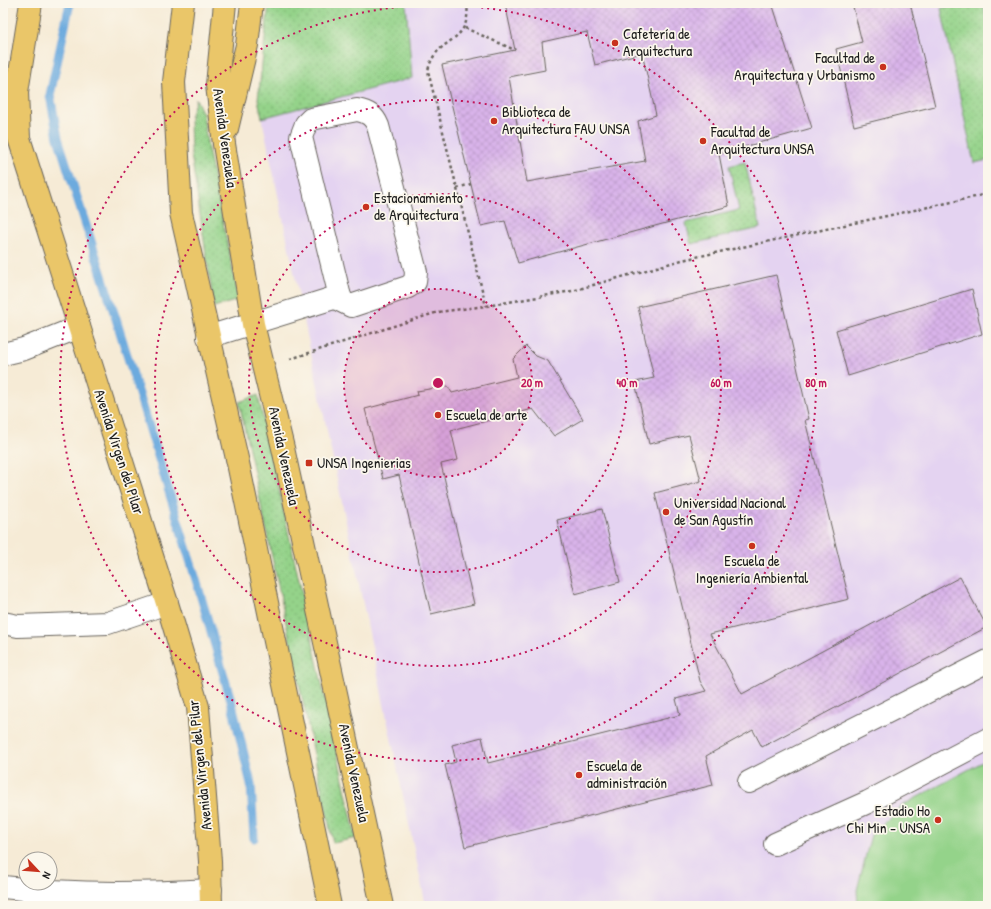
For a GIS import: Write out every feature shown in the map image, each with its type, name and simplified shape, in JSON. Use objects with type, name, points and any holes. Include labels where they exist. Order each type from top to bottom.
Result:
[{"type":"main road","name":"Avenida Virgen del Pilar","points":[[31,3],[17,92],[19,138],[167,603],[198,708],[211,898]]},
{"type":"main road","points":[[183,3],[174,82],[181,213],[208,337],[238,463],[330,906]]},
{"type":"main road","name":"Avenida Venezuela","points":[[225,3],[217,85],[224,144],[253,324],[283,448],[382,906]]},
{"type":"main road","points":[[224,144],[247,45],[252,3]]},
{"type":"street","points":[[357,110],[370,114],[376,119],[416,272],[415,282],[408,288],[356,305],[346,305],[341,301],[340,296],[300,137],[310,119],[357,110]]},
{"type":"street","points":[[208,337],[340,296]]},
{"type":"street","points":[[3,354],[24,348],[79,327]]},
{"type":"street","points":[[3,623],[18,626],[108,623],[167,603]]},
{"type":"street","points":[[749,782],[988,661]]},
{"type":"street","points":[[776,844],[868,802],[988,739]]},
{"type":"street","points":[[3,887],[46,892],[170,892],[211,898]]},
{"type":"path","points":[[467,3],[469,16],[465,28],[455,38],[436,51],[430,60],[428,71],[486,306]]},
{"type":"path","points":[[465,28],[515,50]]},
{"type":"path","points":[[457,188],[471,184]]},
{"type":"path","points":[[288,365],[287,360],[438,312],[486,306],[572,291],[682,260],[988,193]]},
{"type":"shaded area","name":"Universidad Nacional de San Agustín","points":[[269,3],[988,3],[988,906],[426,906],[258,99]]},
{"type":"green space","points":[[269,3],[406,3],[412,78],[262,118],[258,99]]},
{"type":"green space","points":[[952,3],[983,3],[988,27],[988,160],[974,163],[941,8],[952,6]]},
{"type":"green space","points":[[196,99],[203,114],[208,149],[239,300],[214,307],[191,154],[190,117]]},
{"type":"green space","points":[[745,162],[760,228],[691,244],[686,223],[739,210],[729,166]]},
{"type":"green space","points":[[258,395],[356,838],[333,843],[239,402]]},
{"type":"green space","name":"Estadio Ho Chi Min - UNSA","points":[[988,759],[988,906],[858,906],[857,890],[871,835],[903,805]]},
{"type":"building","name":"Facultad de Arquitectura UNSA","points":[[505,3],[772,3],[812,128],[719,154],[729,206],[518,263],[505,221],[481,226],[442,65],[515,50]],"holes":[[[587,32],[595,65],[642,53],[656,115],[638,121],[645,161],[527,182],[509,77],[545,70],[542,42]]]},
{"type":"building","name":"Facultad de Arquitectura y Urbanismo","points":[[852,3],[910,3],[935,106],[854,126],[836,49],[862,42]]},
{"type":"building","points":[[776,275],[809,419],[805,420],[849,599],[710,634],[742,694],[960,577],[987,627],[762,747],[753,730],[706,756],[713,785],[465,847],[445,765],[456,762],[452,745],[482,737],[488,763],[680,715],[676,699],[706,691],[700,681],[655,493],[701,481],[689,435],[649,444],[635,382],[654,378],[638,307]]},
{"type":"building","points":[[972,289],[982,334],[848,376],[836,330]]},
{"type":"building","name":"Escuela de arte","points":[[526,346],[536,356],[548,361],[583,419],[554,436],[533,409],[451,430],[458,460],[441,464],[474,604],[431,614],[399,475],[383,479],[365,409],[418,395],[417,391],[448,386],[452,393],[517,377],[513,359]]},
{"type":"building","points":[[602,509],[620,582],[575,594],[557,520]]},
{"type":"waterway","points":[[70,3],[50,95],[58,138],[116,319],[197,583],[232,704],[251,784],[254,838]]},
{"type":"place","name":"Cafetería de Arquitectura","points":[[615,43]]},
{"type":"place","name":"Facultad de Arquitectura y Urbanismo","points":[[883,67]]},
{"type":"place","name":"Biblioteca de Arquitectura FAU UNSA","points":[[494,121]]},
{"type":"place","name":"Facultad de Arquitectura UNSA","points":[[703,141]]},
{"type":"place","name":"Estacionamiento de Arquitectura","points":[[366,207]]},
{"type":"place","name":"Escuela de arte","points":[[438,415]]},
{"type":"place","name":"UNSA Ingenierias","points":[[309,463]]},
{"type":"place","name":"Universidad Nacional de San Agustín","points":[[666,512]]},
{"type":"place","name":"Escuela de Ingeniería Ambiental","points":[[752,546]]},
{"type":"place","name":"Escuela de administración","points":[[579,775]]},
{"type":"place","name":"Estadio Ho Chi Min - UNSA","points":[[938,820]]}]
